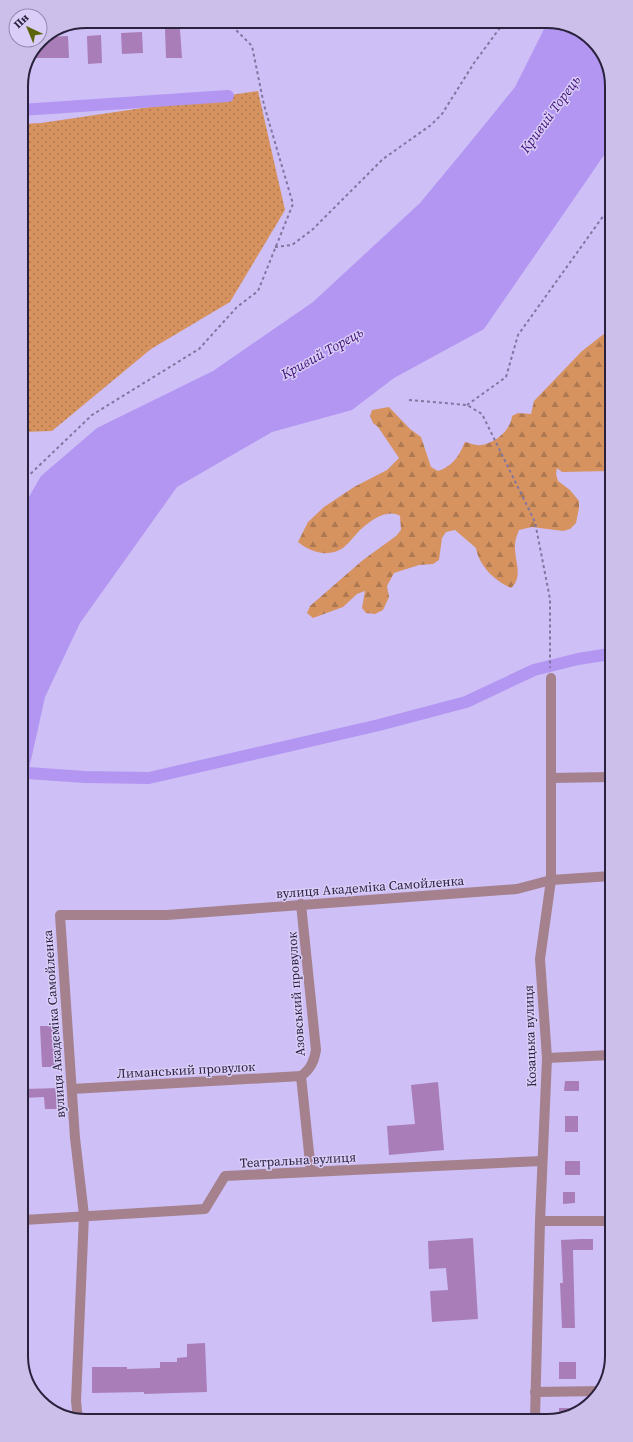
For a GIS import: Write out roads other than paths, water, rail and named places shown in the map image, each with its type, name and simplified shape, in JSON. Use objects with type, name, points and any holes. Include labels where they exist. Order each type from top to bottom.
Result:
[{"type":"street","name":"Козацька вулиця","points":[[535,1414],[542,1161],[547,1058],[540,959],[551,880],[551,675]]},
{"type":"street","points":[[551,778],[605,777]]},
{"type":"street","name":"вулиця Академіка Самойленка","points":[[77,1413],[76,1401],[84,1215],[72,1089],[60,915],[167,915],[517,888],[551,880],[605,876]]},
{"type":"street","name":"Азовський провулок","points":[[301,904],[316,1050],[314,1062],[307,1072],[301,1076]]},
{"type":"street","points":[[547,1058],[605,1055]]},
{"type":"street","points":[[301,1076],[311,1172]]},
{"type":"street","name":"Лиманський провулок","points":[[72,1089],[301,1076]]},
{"type":"street","name":"Театральна вулиця","points":[[28,1220],[205,1208],[226,1176],[542,1161]]},
{"type":"street","points":[[540,1221],[605,1221]]},
{"type":"street","points":[[535,1392],[593,1391]]},
{"type":"water","name":"Кривий Торець","points":[[544,28],[559,29],[569,32],[582,40],[588,45],[599,60],[605,78],[605,154],[484,329],[394,378],[352,410],[272,432],[177,487],[80,623],[45,697],[28,774],[28,499],[41,476],[97,428],[213,371],[313,302],[420,203],[515,87]]},
{"type":"waterway","points":[[28,110],[228,96]]},
{"type":"waterway","points":[[28,773],[85,777],[149,778],[379,725],[466,702],[534,670],[578,659],[605,655]]}]
